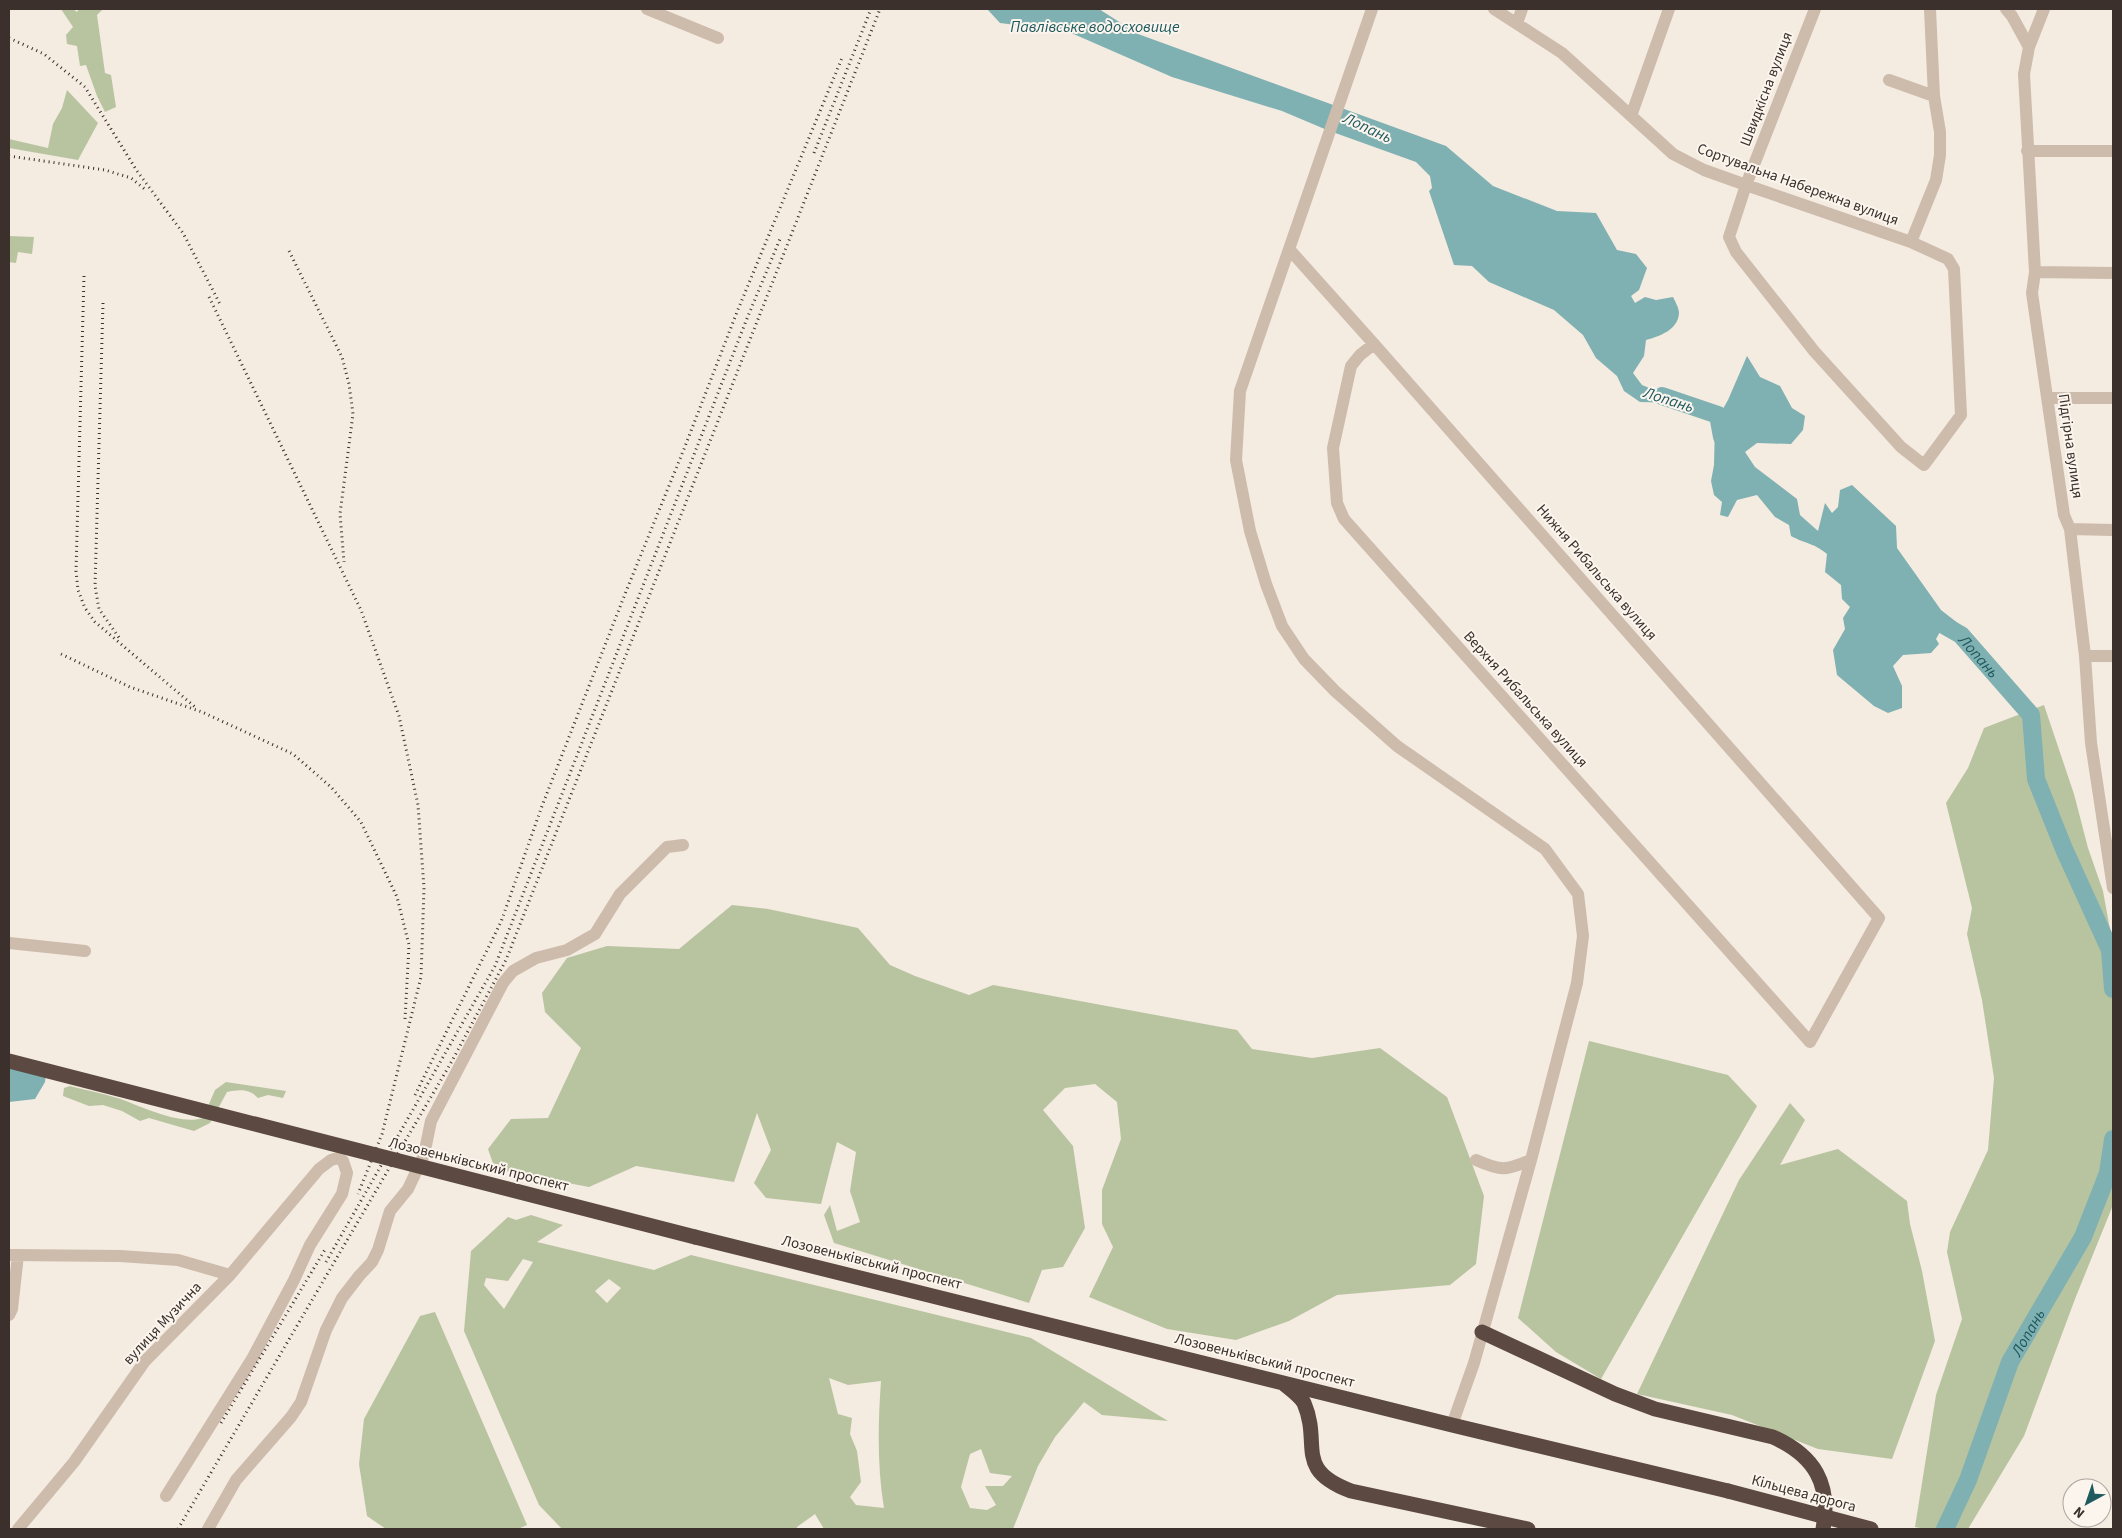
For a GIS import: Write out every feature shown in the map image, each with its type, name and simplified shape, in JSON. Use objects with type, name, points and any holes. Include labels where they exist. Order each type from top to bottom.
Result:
[{"type":"highway","name":"Лозовеньківський проспект","points":[[9,1061],[695,1237],[1452,1425],[1728,1491]]},
{"type":"highway","points":[[1482,1332],[1615,1394],[1655,1409],[1773,1437],[1788,1444],[1806,1459],[1819,1479],[1824,1494],[1826,1510],[1823,1529]]},
{"type":"highway","points":[[1281,1382],[1303,1401],[1308,1417],[1313,1458],[1322,1475],[1330,1482],[1351,1491],[1528,1529]]},
{"type":"highway","name":"Кільцева дорога","points":[[1728,1491],[1871,1529]]},
{"type":"street","points":[[647,9],[718,38]]},
{"type":"street","points":[[1372,9],[1240,391],[1236,460],[1250,531],[1266,584],[1282,626],[1304,659],[1335,691],[1396,746],[1545,850],[1578,894],[1583,936],[1577,983],[1531,1160],[1482,1332],[1452,1425]]},
{"type":"street","name":"Сортувальна Набережна вулиця","points":[[1494,9],[1562,53],[1673,154],[1704,170],[1911,242],[1948,258],[1954,269]]},
{"type":"street","points":[[1517,23],[1522,9]]},
{"type":"street","points":[[1631,116],[1669,9]]},
{"type":"street","name":"Швидкісна вулиця","points":[[1814,9],[1746,185],[1729,237],[1736,252],[1814,350],[1900,447],[1924,465],[1942,444],[1961,415],[1954,269]]},
{"type":"street","points":[[1911,242],[1936,180],[1940,155],[1940,132],[1934,96],[1930,9]]},
{"type":"street","points":[[2006,9],[2012,16],[2029,47]]},
{"type":"street","name":"Підгірна вулиця","points":[[2044,9],[2029,47],[2024,74],[2035,272],[2032,293],[2049,398],[2064,514],[2070,529],[2085,656],[2091,744],[2113,888]]},
{"type":"street","points":[[1889,80],[1934,96]]},
{"type":"street","points":[[2027,151],[2113,151]]},
{"type":"street","name":"Нижня Рибальська вулиця","points":[[1289,249],[1879,918],[1810,1042]]},
{"type":"street","points":[[2035,272],[2113,273]]},
{"type":"street","name":"Верхня Рибальська вулиця","points":[[1374,344],[1360,355],[1351,366],[1333,448],[1337,503],[1344,519],[1810,1042]]},
{"type":"street","points":[[2049,398],[2113,398]]},
{"type":"street","points":[[2070,529],[2113,530]]},
{"type":"street","points":[[2085,656],[2113,656]]},
{"type":"street","points":[[208,1529],[236,1480],[291,1417],[301,1402],[326,1330],[342,1298],[372,1262],[378,1250],[390,1210],[408,1189],[424,1155],[431,1121],[503,983],[513,971],[528,962],[567,950],[595,934],[620,894],[668,847],[683,845]]},
{"type":"street","points":[[9,944],[86,951]]},
{"type":"street","name":"вулиця Музична","points":[[18,1529],[74,1462],[145,1361],[230,1275],[319,1169],[331,1160],[338,1158],[343,1161],[347,1173],[342,1194],[310,1245],[294,1280],[252,1359],[166,1496]]},
{"type":"street","points":[[1476,1160],[1496,1169],[1512,1168],[1531,1160]]},
{"type":"street","points":[[9,1315],[12,1309],[13,1256],[120,1256],[178,1260],[230,1275]]},
{"type":"green space","points":[[61,9],[73,9],[77,12],[79,9],[103,9],[97,15],[105,73],[111,75],[116,107],[105,112],[86,65],[80,66],[77,46],[67,44],[66,35],[73,27]]},
{"type":"green space","points":[[67,90],[98,123],[78,160],[9,148],[9,139],[48,148],[53,124],[62,108]]},
{"type":"green space","points":[[9,236],[34,237],[32,254],[18,252],[16,263],[9,262]]},
{"type":"green space","points":[[2044,705],[2074,794],[2088,848],[2103,891],[2113,946],[2113,1205],[2075,1299],[2024,1436],[1968,1529],[1925,1529],[1915,1527],[1936,1395],[1962,1319],[1947,1252],[1950,1232],[1988,1150],[1994,1078],[1982,1000],[1967,934],[1972,908],[1946,803],[1968,768],[1984,728]]},
{"type":"green space","points":[[732,905],[768,909],[858,928],[890,965],[969,995],[993,985],[1237,1030],[1252,1049],[1312,1058],[1380,1048],[1447,1097],[1484,1196],[1476,1264],[1450,1285],[1337,1295],[1289,1321],[1236,1340],[1167,1329],[1089,1297],[1113,1247],[1102,1224],[1102,1190],[1121,1139],[1117,1102],[1095,1084],[1065,1088],[1043,1110],[1073,1146],[1085,1228],[1063,1267],[1042,1270],[1029,1303],[834,1243],[824,1215],[830,1205],[837,1231],[860,1222],[850,1191],[856,1152],[837,1142],[821,1204],[766,1198],[754,1183],[771,1150],[757,1113],[734,1182],[636,1166],[589,1187],[495,1169],[488,1149],[511,1119],[548,1118],[581,1048],[545,1012],[542,993],[567,958],[607,946],[679,949]]},
{"type":"green space","points":[[1589,1041],[1728,1075],[1757,1106],[1601,1379],[1556,1352],[1518,1318]]},
{"type":"green space","points":[[226,1082],[286,1091],[283,1098],[268,1095],[258,1098],[244,1090],[227,1092],[210,1123],[194,1131],[149,1118],[140,1121],[122,1111],[103,1105],[89,1106],[63,1096],[64,1088],[70,1086],[105,1094],[164,1115],[194,1120],[203,1118],[215,1090]]},
{"type":"green space","points":[[1790,1103],[1805,1120],[1780,1165],[1838,1149],[1907,1201],[1910,1224],[1922,1271],[1935,1341],[1892,1459],[1818,1449],[1732,1415],[1637,1394],[1739,1180]]},
{"type":"green space","points":[[531,1215],[563,1225],[537,1242],[654,1270],[691,1255],[1031,1338],[1168,1421],[1102,1415],[1084,1402],[1055,1437],[1038,1466],[1013,1529],[824,1529],[815,1514],[797,1527],[797,1529],[562,1529],[539,1505],[464,1331],[471,1251],[508,1217],[516,1220]],"holes":[[[523,1259],[533,1262],[504,1309],[484,1285],[486,1278],[508,1281]],[[609,1279],[621,1288],[607,1303],[595,1291]],[[829,1378],[848,1385],[881,1381],[879,1444],[884,1508],[856,1505],[850,1497],[861,1482],[857,1451],[850,1434],[852,1418],[838,1414]],[[981,1449],[990,1473],[1012,1476],[1003,1486],[985,1486],[996,1505],[987,1510],[970,1508],[961,1487],[970,1454]]]},
{"type":"green space","points":[[435,1312],[527,1525],[518,1529],[386,1529],[367,1516],[359,1464],[364,1419],[420,1316]]},
{"type":"water","name":"Павлівське водосховище","points":[[982,9],[1099,9],[1138,34],[1446,146],[1493,186],[1557,211],[1596,213],[1617,250],[1636,254],[1647,268],[1639,290],[1631,296],[1635,303],[1645,297],[1656,300],[1673,297],[1679,313],[1678,319],[1672,328],[1646,340],[1644,356],[1633,373],[1642,385],[1686,403],[1640,402],[1624,391],[1617,376],[1596,358],[1583,335],[1554,310],[1489,282],[1472,266],[1454,265],[1429,191],[1432,188],[1430,176],[1416,162],[1327,130],[1282,111],[1172,77],[1069,32],[1000,23],[988,10]]},
{"type":"water","points":[[1747,356],[1760,377],[1780,386],[1792,408],[1805,416],[1803,430],[1791,444],[1757,443],[1745,452],[1755,467],[1797,499],[1800,515],[1818,531],[1825,503],[1832,513],[1838,507],[1840,490],[1852,485],[1896,526],[1897,548],[1941,610],[1959,624],[1961,635],[1941,630],[1936,639],[1939,644],[1931,653],[1903,655],[1893,666],[1902,686],[1902,708],[1888,713],[1874,706],[1837,675],[1833,650],[1845,629],[1843,618],[1850,607],[1842,599],[1841,585],[1825,572],[1827,554],[1791,536],[1789,525],[1775,517],[1757,495],[1737,500],[1728,517],[1720,515],[1722,502],[1714,495],[1711,481],[1714,465],[1715,423],[1728,400]]},
{"type":"water","points":[[9,1056],[47,1065],[45,1082],[35,1099],[9,1102]]},
{"type":"waterway","name":"Лопань","points":[[1662,396],[1718,415],[1722,437]]},
{"type":"waterway","name":"Лопань","points":[[1940,623],[1961,635],[2031,715],[2036,779],[2064,849],[2110,950],[2113,989]]},
{"type":"waterway","name":"Лопань","points":[[1945,1529],[1968,1480],[2010,1362],[2083,1237],[2108,1173],[2113,1139]]},
{"type":"railway","points":[[814,153],[871,9]]},
{"type":"railway","points":[[178,1529],[452,1061],[506,960],[880,9]]},
{"type":"railway","points":[[9,38],[44,54],[85,87],[137,171],[183,233],[220,304]]},
{"type":"railway","points":[[415,1095],[501,922],[542,806],[627,589],[737,312],[842,58]]},
{"type":"railway","points":[[9,156],[105,170],[131,178],[147,191]]},
{"type":"railway","points":[[326,1262],[495,966],[746,321],[780,239]]},
{"type":"railway","points":[[289,251],[342,357],[349,384],[353,414],[340,514],[344,562]]},
{"type":"railway","points":[[84,276],[76,571],[78,590],[85,608],[95,622],[195,707]]},
{"type":"railway","points":[[209,297],[361,610],[399,716],[418,805],[424,888],[421,977],[382,1134],[358,1194]]},
{"type":"railway","points":[[103,303],[95,586],[99,609],[120,639]]},
{"type":"railway","points":[[61,654],[130,687],[202,712],[293,754],[331,787],[361,822],[397,897],[409,945],[405,1019]]},
{"type":"railway","points":[[221,1423],[326,1248]]}]
